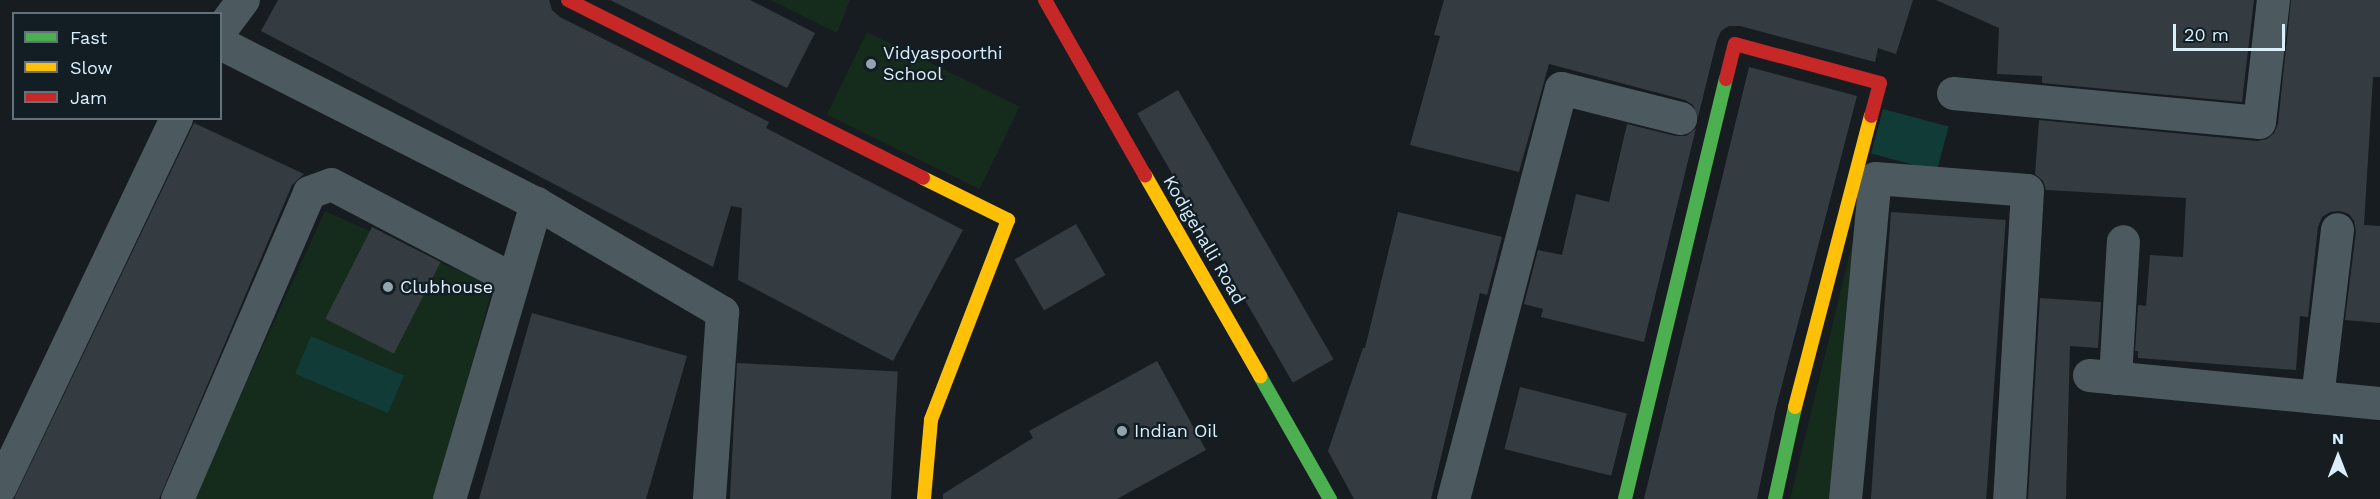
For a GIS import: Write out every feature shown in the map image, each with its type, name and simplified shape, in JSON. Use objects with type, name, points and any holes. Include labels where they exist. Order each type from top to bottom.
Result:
[{"type":"street","points":[[222,27],[243,0]]},
{"type":"street","points":[[568,0],[1008,220],[931,420],[924,499]]},
{"type":"street","name":"Kodigehalli Road","points":[[1045,0],[1330,499]]},
{"type":"street","points":[[1953,93],[2259,122],[2273,0]]},
{"type":"street","points":[[222,44],[536,203],[722,312],[709,499]]},
{"type":"street","points":[[1624,499],[1734,44],[1880,83],[1794,413],[1774,499]]},
{"type":"street","points":[[1453,499],[1560,88],[1680,118]]},
{"type":"street","points":[[0,487],[175,120]]},
{"type":"street","points":[[1845,499],[1875,178],[2027,190],[2009,499]]},
{"type":"street","points":[[177,499],[309,192],[331,184],[513,279]]},
{"type":"street","points":[[449,499],[536,203]]},
{"type":"street","points":[[2317,397],[2337,229]]},
{"type":"street","points":[[2123,242],[2102,376],[2380,403]]},
{"type":"shaded area","points":[[771,0],[850,0],[837,33]]},
{"type":"shaded area","points":[[867,32],[1020,107],[979,189],[827,115]]},
{"type":"shaded area","points":[[1883,109],[1949,127],[1937,171],[1871,153]]},
{"type":"shaded area","points":[[1869,174],[1837,499],[1790,499]]},
{"type":"shaded area","points":[[325,211],[493,286],[435,499],[193,499]]},
{"type":"shaded area","points":[[311,336],[404,375],[388,413],[295,374]]},
{"type":"building","points":[[278,0],[549,0],[552,10],[560,17],[769,122],[766,128],[963,230],[893,361],[738,280],[742,208],[731,206],[713,267],[261,31]]},
{"type":"building","points":[[610,0],[750,0],[815,33],[787,88]]},
{"type":"building","points":[[1444,0],[1913,0],[1896,54],[1878,48],[1875,62],[1740,26],[1729,26],[1721,31],[1717,40],[1698,117],[1693,105],[1685,100],[1549,64],[1519,172],[1410,145],[1440,36],[1434,35]]},
{"type":"building","points":[[1936,0],[2254,0],[2242,102],[2042,83],[2042,76],[1997,74],[1999,28]]},
{"type":"building","points":[[2291,0],[2380,0],[2380,77],[2373,77],[2364,225],[2380,226],[2380,323],[2345,320],[2356,231],[2354,221],[2349,214],[2340,211],[2330,212],[2322,217],[2318,227],[2308,317],[2300,316],[2296,370],[2138,358],[2138,351],[2135,351],[2138,305],[2146,306],[2150,255],[2183,257],[2186,198],[2046,190],[2043,181],[2035,174],[2039,120],[2257,141],[2267,139],[2274,133],[2278,124]]},
{"type":"building","points":[[1749,67],[1857,96],[1776,408],[1757,499],[1644,499]]},
{"type":"building","points":[[1178,90],[1334,359],[1293,383],[1137,114]]},
{"type":"building","points":[[194,123],[304,174],[292,185],[159,499],[14,499]]},
{"type":"building","points":[[1627,124],[1676,136],[1686,136],[1696,128],[1644,342],[1541,317],[1543,309],[1524,304],[1538,250],[1562,255],[1576,194],[1609,202]]},
{"type":"building","points":[[1398,212],[1502,237],[1487,295],[1480,293],[1431,499],[1354,499],[1328,451],[1363,348],[1365,348]]},
{"type":"building","points":[[1891,212],[2006,220],[1986,499],[1871,499]]},
{"type":"building","points":[[1076,224],[1106,275],[1044,311],[1015,260]]},
{"type":"building","name":"Clubhouse","points":[[372,227],[441,262],[394,354],[325,319]]},
{"type":"building","points":[[2040,298],[2101,302],[2098,348],[2070,346],[2066,499],[2028,499]]},
{"type":"building","points":[[532,313],[687,356],[646,499],[479,499]]},
{"type":"building","points":[[1157,361],[1206,450],[1117,499],[943,499],[943,494],[1033,438],[1029,431]]},
{"type":"building","points":[[737,363],[898,371],[891,499],[730,499]]},
{"type":"building","points":[[1520,387],[1627,414],[1611,476],[1505,449]]},
{"type":"traffic: fast","points":[[1625,499],[1726,79]]},
{"type":"traffic: fast","points":[[1260,376],[1330,499]]},
{"type":"traffic: fast","points":[[1775,499],[1795,407]]},
{"type":"traffic: slow","points":[[1795,407],[1871,116]]},
{"type":"traffic: slow","points":[[1145,175],[1260,376]]},
{"type":"traffic: slow","points":[[923,178],[1008,220],[931,420],[924,499]]},
{"type":"traffic: jam","points":[[568,0],[923,178]]},
{"type":"traffic: jam","points":[[1045,0],[1145,175]]},
{"type":"traffic: jam","points":[[1726,79],[1735,44],[1880,83],[1871,116]]},
{"type":"place","name":"Vidyaspoorthi School","points":[[871,64]]},
{"type":"place","name":"Clubhouse","points":[[388,287]]},
{"type":"place","name":"Indian Oil","points":[[1122,431]]}]
